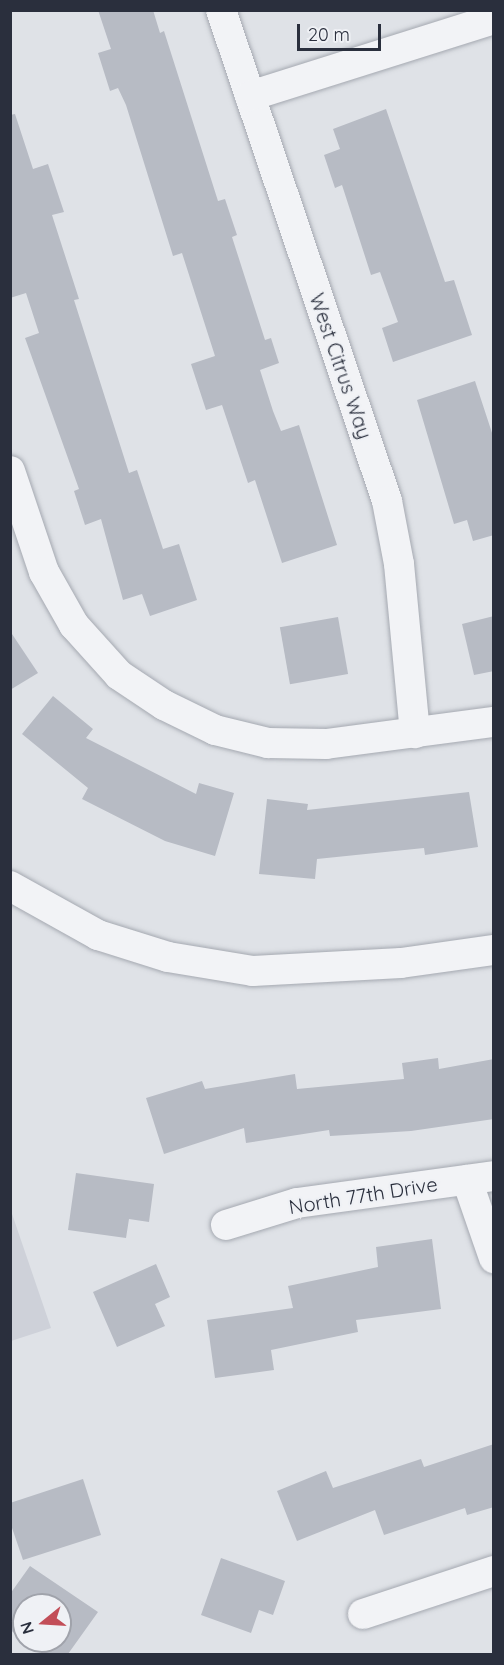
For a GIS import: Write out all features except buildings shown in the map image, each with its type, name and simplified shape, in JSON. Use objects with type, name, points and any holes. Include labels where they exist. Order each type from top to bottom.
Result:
[{"type":"street","name":"West Citrus Way","points":[[221,10],[387,501],[399,564],[415,733]]},
{"type":"street","points":[[250,96],[494,19]]},
{"type":"street","points":[[10,471],[44,572],[74,625],[119,675],[164,705],[215,730],[268,743],[326,744],[494,722]]},
{"type":"street","points":[[10,886],[98,935],[168,957],[253,971],[401,963],[494,950]]},
{"type":"street","points":[[480,1178],[494,1258]]},
{"type":"street","name":"North 77th Drive","points":[[226,1226],[297,1203],[480,1178]]},
{"type":"street","points":[[363,1614],[494,1570]]},
{"type":"shaded area","points":[[10,1208],[51,1328],[11,1341],[10,1341]]}]
